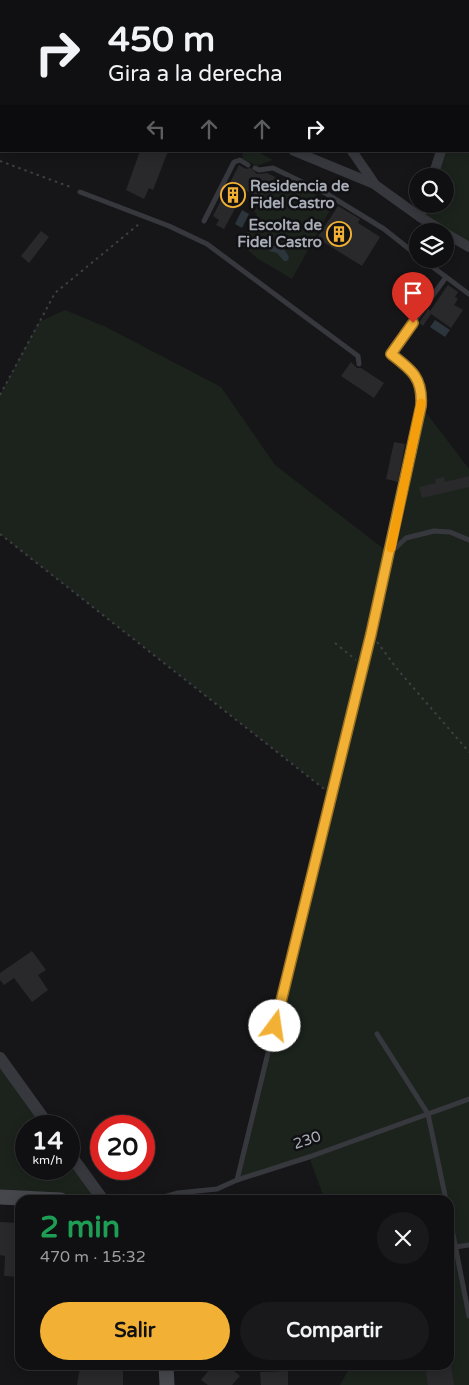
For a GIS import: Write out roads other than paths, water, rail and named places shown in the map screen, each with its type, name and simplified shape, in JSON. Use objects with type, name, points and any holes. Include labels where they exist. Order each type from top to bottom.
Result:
[{"type":"main road","points":[[0,1197],[15,1198]]},
{"type":"main road","points":[[166,1370],[167,1385]]},
{"type":"street","points":[[296,152],[374,184],[430,223]]},
{"type":"street","points":[[353,152],[374,184]]},
{"type":"street","points":[[436,168],[441,152]]},
{"type":"street","points":[[420,217],[421,213]]},
{"type":"street","points":[[454,238],[469,248]]},
{"type":"street","points":[[0,1058],[42,1115]]},
{"type":"street","points":[[80,1168],[99,1195]]},
{"type":"lane","points":[[204,222],[234,162],[240,160],[248,165]]},
{"type":"lane","points":[[255,168],[259,170],[273,168],[326,194],[384,229],[409,249]]},
{"type":"lane","points":[[80,192],[146,217],[207,244],[358,356],[359,364]]},
{"type":"lane","points":[[434,268],[469,294]]},
{"type":"lane","points":[[237,1180],[371,634],[421,406],[422,392],[419,382],[409,368],[391,354],[446,277]]},
{"type":"lane","points":[[390,553],[406,538],[434,532],[450,532],[469,540]]},
{"type":"lane","points":[[377,1034],[428,1114],[445,1195]]},
{"type":"lane","name":"230","points":[[171,1195],[217,1189],[237,1180],[309,1157],[469,1099]]},
{"type":"lane","points":[[454,1241],[469,1316]]},
{"type":"lane","points":[[455,1246],[469,1245]]},
{"type":"place","name":"Residencia de Fidel Castro","points":[[233,195]]},
{"type":"place","name":"Escolta de Fidel Castro","points":[[339,234]]}]
